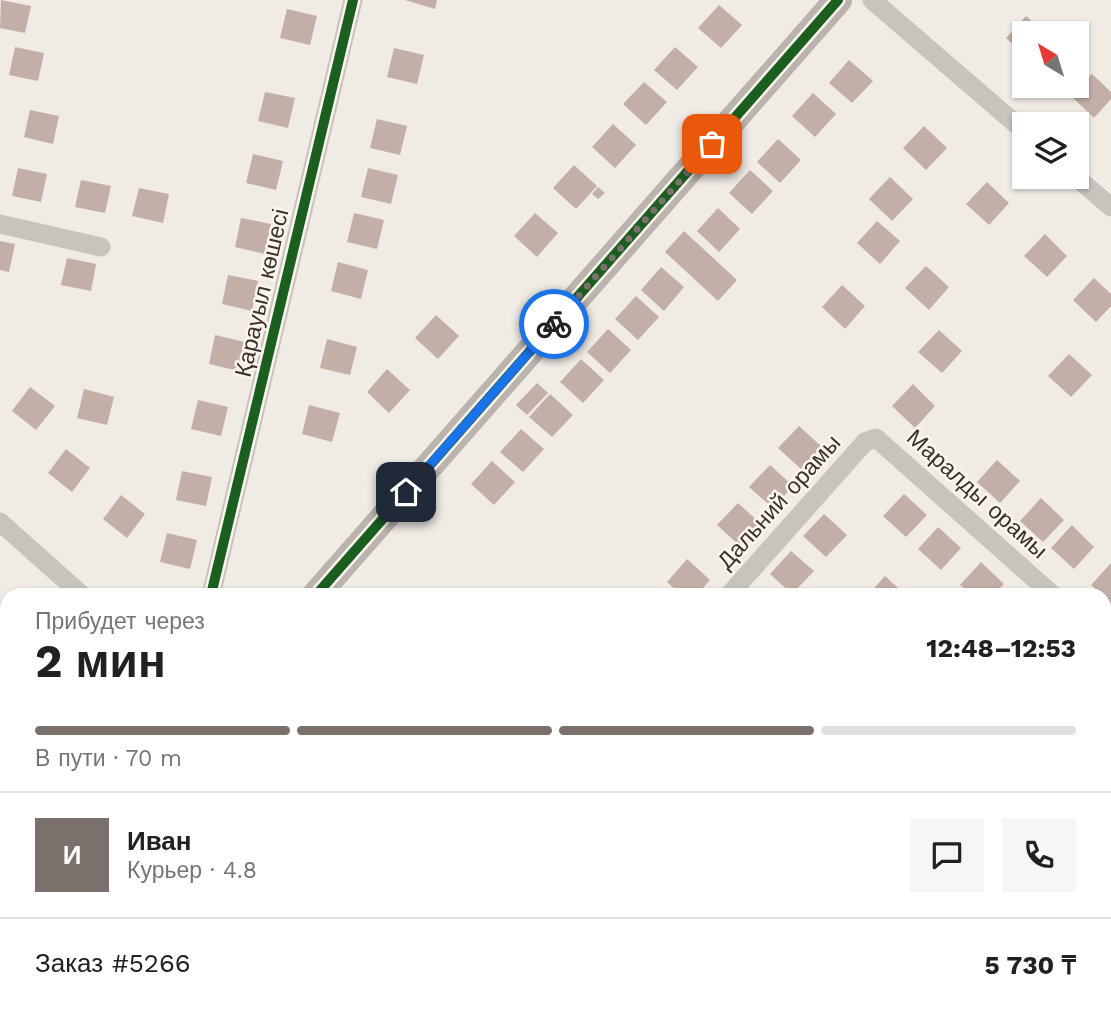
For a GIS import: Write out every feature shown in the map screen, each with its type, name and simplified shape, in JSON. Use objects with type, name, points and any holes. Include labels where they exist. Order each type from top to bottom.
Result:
[{"type":"street","name":"Қарауыл көшесі","points":[[213,588],[353,0]]},
{"type":"street","points":[[322,588],[838,0]]},
{"type":"street","points":[[872,0],[1012,121]]},
{"type":"street","points":[[1089,188],[1111,207]]},
{"type":"street","points":[[0,224],[101,247]]},
{"type":"street","name":"Маралды орамы","points":[[866,442],[876,438],[1045,588]]},
{"type":"street","name":"Дальний орамы","points":[[735,588],[866,442]]},
{"type":"street","points":[[0,522],[74,588]]},
{"type":"building","points":[[1,0],[31,6],[25,33],[0,28]]},
{"type":"building","points":[[405,0],[437,0],[435,9]]},
{"type":"building","points":[[719,5],[742,25],[721,48],[698,28]]},
{"type":"building","points":[[287,9],[317,16],[310,45],[280,38]]},
{"type":"building","points":[[1012,31],[1012,44],[1006,38]]},
{"type":"building","points":[[15,47],[44,53],[38,81],[9,75]]},
{"type":"building","points":[[675,47],[698,67],[677,90],[654,70]]},
{"type":"building","points":[[394,48],[424,55],[417,84],[387,77]]},
{"type":"building","points":[[849,60],[873,81],[852,103],[829,83]]},
{"type":"building","points":[[1092,74],[1111,92],[1111,99],[1094,118],[1073,98],[1089,98],[1089,77]]},
{"type":"building","points":[[644,82],[667,102],[646,125],[623,104]]},
{"type":"building","points":[[265,92],[295,98],[288,128],[258,121]]},
{"type":"building","points":[[813,93],[836,114],[815,137],[792,116]]},
{"type":"building","points":[[30,110],[59,116],[53,144],[24,137]]},
{"type":"building","points":[[377,119],[407,126],[400,155],[370,148]]},
{"type":"building","points":[[613,124],[636,145],[615,168],[592,147]]},
{"type":"building","points":[[924,126],[947,148],[926,170],[903,148]]},
{"type":"building","points":[[778,139],[801,160],[780,183],[757,162]]},
{"type":"building","points":[[253,154],[283,161],[276,190],[246,183]]},
{"type":"building","points":[[574,165],[597,186],[576,209],[553,188]]},
{"type":"building","points":[[18,168],[47,174],[41,202],[12,196]]},
{"type":"building","points":[[368,168],[398,175],[391,204],[361,197]]},
{"type":"building","points":[[750,170],[773,191],[752,214],[729,193]]},
{"type":"building","points":[[890,177],[913,199],[892,221],[869,199]]},
{"type":"building","points":[[81,180],[111,186],[105,213],[75,207]]},
{"type":"building","points":[[987,182],[1009,203],[989,225],[966,204]]},
{"type":"building","points":[[598,187],[605,193],[598,199],[592,194]]},
{"type":"building","points":[[139,188],[169,194],[163,223],[132,216]]},
{"type":"building","points":[[718,208],[740,229],[719,252],[697,231]]},
{"type":"building","points":[[354,213],[384,220],[377,249],[347,242]]},
{"type":"building","points":[[535,213],[558,233],[537,257],[514,236]]},
{"type":"building","points":[[241,218],[271,224],[265,254],[235,247]]},
{"type":"building","points":[[877,221],[900,241],[880,264],[857,243]]},
{"type":"building","points":[[684,231],[737,280],[718,301],[665,252]]},
{"type":"building","points":[[1045,234],[1067,256],[1047,277],[1024,256]]},
{"type":"building","points":[[0,241],[15,244],[9,272],[0,270]]},
{"type":"building","points":[[67,258],[96,264],[91,291],[61,285]]},
{"type":"building","points":[[338,262],[368,270],[361,299],[331,291]]},
{"type":"building","points":[[926,266],[949,287],[929,310],[905,288]]},
{"type":"building","points":[[661,267],[684,287],[664,311],[641,290]]},
{"type":"building","points":[[228,275],[258,281],[252,311],[222,304]]},
{"type":"building","points":[[1094,278],[1111,294],[1111,306],[1096,322],[1073,300]]},
{"type":"building","points":[[842,285],[865,306],[845,329],[822,307]]},
{"type":"building","points":[[636,296],[659,317],[638,340],[615,319]]},
{"type":"building","points":[[436,315],[459,336],[438,359],[415,338]]},
{"type":"building","points":[[608,329],[631,350],[610,373],[587,352]]},
{"type":"building","points":[[939,330],[962,351],[942,373],[918,352]]},
{"type":"building","points":[[215,335],[245,342],[239,371],[209,364]]},
{"type":"building","points":[[327,339],[357,347],[350,375],[320,368]]},
{"type":"building","points":[[1069,354],[1092,375],[1071,397],[1048,376]]},
{"type":"building","points":[[581,359],[604,380],[583,403],[560,382]]},
{"type":"building","points":[[387,369],[410,390],[389,413],[367,392]]},
{"type":"building","points":[[537,383],[548,393],[527,415],[516,405]]},
{"type":"building","points":[[913,384],[935,406],[915,428],[892,406]]},
{"type":"building","points":[[30,387],[55,406],[36,430],[12,411]]},
{"type":"building","points":[[84,389],[114,397],[107,425],[77,418]]},
{"type":"building","points":[[550,394],[573,415],[552,437],[529,417]]},
{"type":"building","points":[[198,400],[228,407],[221,436],[191,429]]},
{"type":"building","points":[[309,405],[340,413],[332,442],[302,434]]},
{"type":"building","points":[[799,426],[822,447],[801,469],[778,448]]},
{"type":"building","points":[[521,429],[544,449],[523,472],[500,452]]},
{"type":"building","points":[[66,449],[90,468],[72,492],[48,473]]},
{"type":"building","points":[[997,460],[1020,481],[1000,503],[977,482]]},
{"type":"building","points":[[492,461],[515,482],[494,505],[471,484]]},
{"type":"building","points":[[770,465],[793,486],[773,508],[749,487]]},
{"type":"building","points":[[182,471],[212,477],[206,506],[176,500]]},
{"type":"building","points":[[904,494],[927,515],[906,537],[883,516]]},
{"type":"building","points":[[121,495],[145,514],[127,538],[103,519]]},
{"type":"building","points":[[1041,498],[1064,520],[1043,542],[1020,521]]},
{"type":"building","points":[[738,503],[761,524],[740,546],[717,525]]},
{"type":"building","points":[[824,514],[847,535],[826,557],[803,536]]},
{"type":"building","points":[[1072,525],[1094,547],[1074,569],[1051,548]]},
{"type":"building","points":[[938,527],[961,548],[941,570],[918,549]]},
{"type":"building","points":[[167,533],[197,540],[190,569],[160,562]]},
{"type":"building","points":[[791,551],[814,571],[798,588],[785,588],[770,574]]},
{"type":"building","points":[[687,559],[710,580],[703,588],[673,588],[667,582]]},
{"type":"building","points":[[981,562],[1004,584],[1000,588],[964,588],[960,585]]},
{"type":"building","points":[[1111,563],[1111,588],[1094,588],[1091,585]]},
{"type":"building","points":[[885,576],[898,588],[874,588]]},
{"type":"cycle path","points":[[213,588],[353,0]]},
{"type":"cycle path","points":[[322,588],[838,0]]},
{"type":"way so far","points":[[554,324],[712,144]]},
{"type":"route","points":[[406,492],[554,324]]}]
